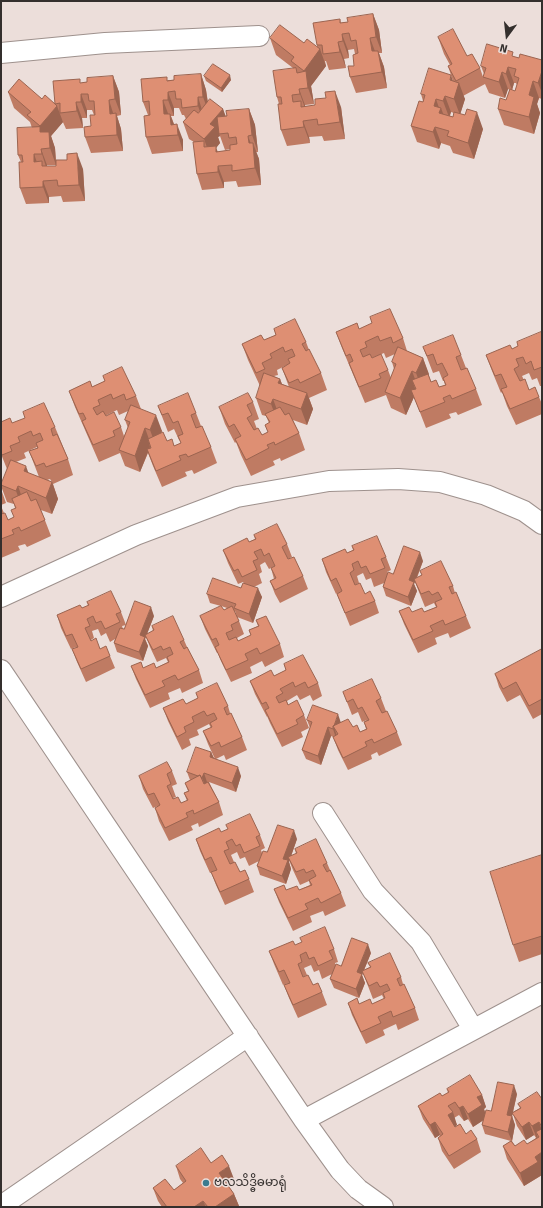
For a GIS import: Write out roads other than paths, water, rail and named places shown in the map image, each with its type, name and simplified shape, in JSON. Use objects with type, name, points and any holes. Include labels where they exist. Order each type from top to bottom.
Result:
[{"type":"street","points":[[1,53],[105,44],[259,36]]},
{"type":"street","points":[[1,597],[136,535],[236,497],[329,481],[398,478],[440,482],[486,495],[524,511],[542,524]]},
{"type":"street","points":[[1,670],[304,1120],[340,1170],[358,1189],[383,1207]]},
{"type":"street","points":[[323,813],[373,891],[421,942],[473,1029]]},
{"type":"street","points":[[304,1120],[542,993]]},
{"type":"street","points":[[1,1206],[248,1036]]},
{"type":"place","name":"ဗလသိဒ္ဓိဓမာရုံ","points":[[206,1183]]}]
